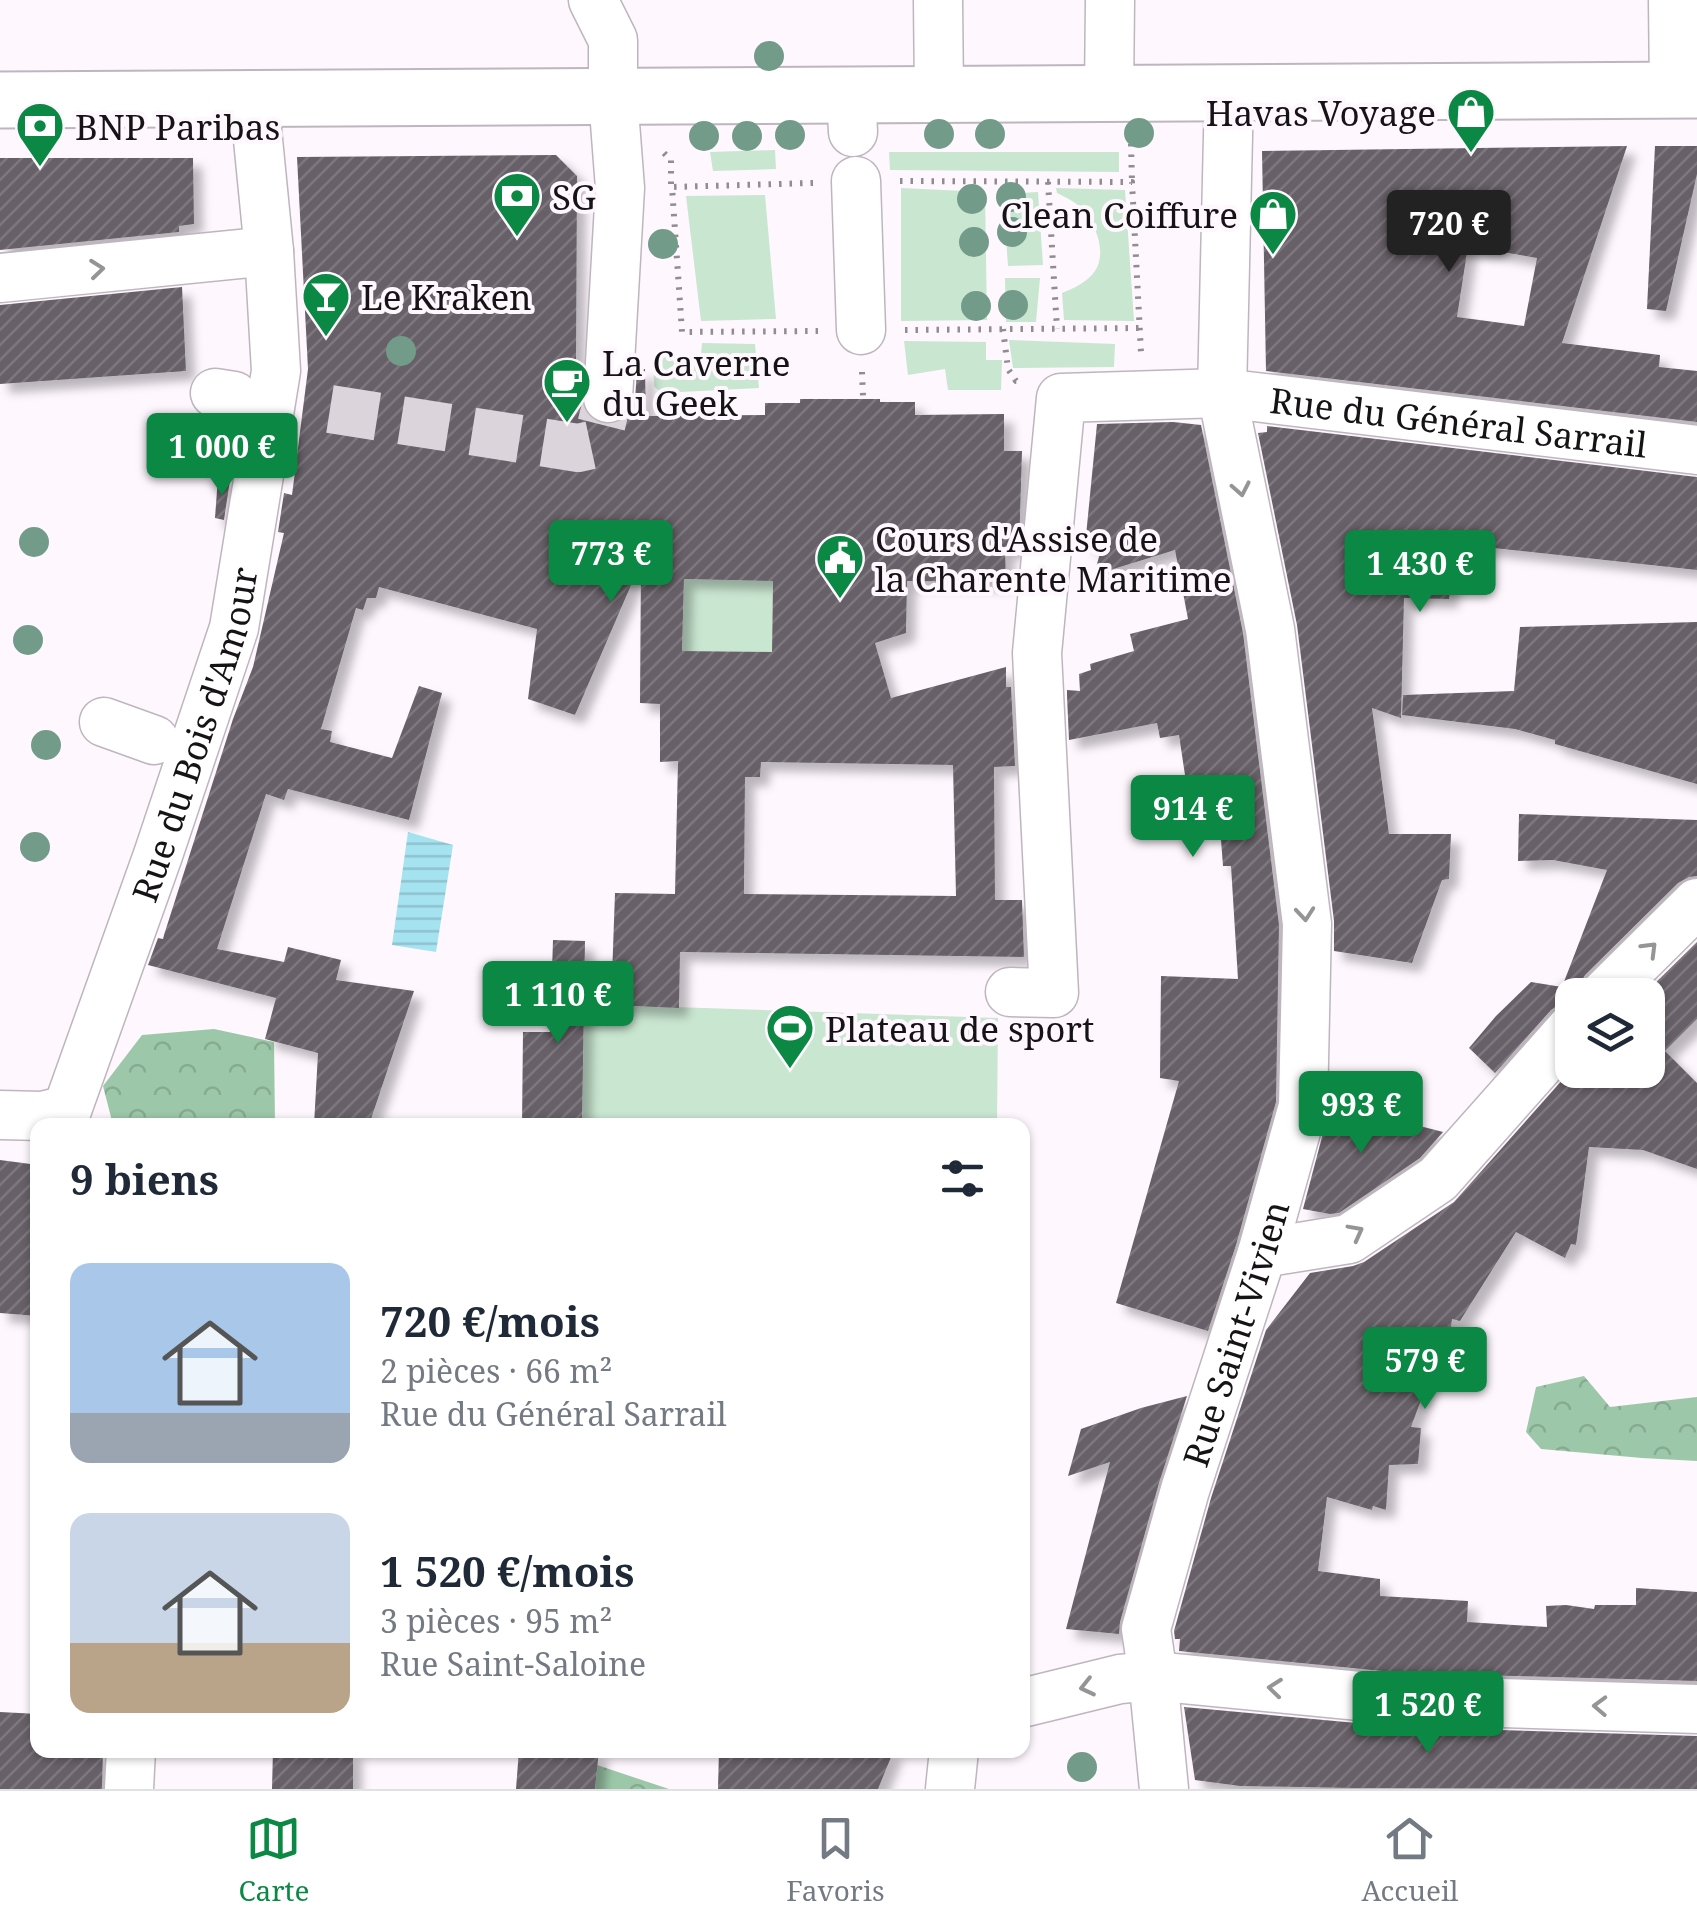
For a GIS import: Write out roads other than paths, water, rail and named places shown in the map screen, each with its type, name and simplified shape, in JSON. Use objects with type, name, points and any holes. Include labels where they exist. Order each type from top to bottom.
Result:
[{"type":"main road","points":[[0,100],[613,97],[852,113],[939,95],[1686,90]]},
{"type":"street","points":[[593,0],[613,40],[620,188],[608,398]]},
{"type":"street","points":[[938,0],[939,95]]},
{"type":"street","points":[[1108,94],[1110,0]]},
{"type":"street","points":[[1673,0],[1686,90]]},
{"type":"street","name":"Rue Saint-Vivien","points":[[1164,1789],[1146,1629],[1304,1106],[1307,924],[1270,629],[1222,393],[1230,93]]},
{"type":"street","name":"Rue du Bois d'Amour","points":[[0,1115],[75,1117],[175,747],[234,628],[257,399],[276,371],[254,99]]},
{"type":"street","points":[[856,181],[860,330]]},
{"type":"street","points":[[0,278],[269,251]]},
{"type":"street","name":"Rue du Général Sarrail","points":[[1010,992],[1054,994],[1037,653],[1061,398],[1222,393],[1697,450]]},
{"type":"street","points":[[104,722],[175,747]]},
{"type":"street","points":[[1621,978],[1697,903]]},
{"type":"street","points":[[1262,1253],[1350,1239],[1438,1178],[1555,1047]]},
{"type":"street","points":[[1030,1700],[1120,1679],[1153,1676],[1401,1700],[1697,1710]]},
{"type":"street","points":[[129,1789],[130,1758]]},
{"type":"street","points":[[950,1789],[953,1758]]},
{"type":"water","points":[[408,832],[453,845],[436,952],[392,945]]},
{"type":"tunnel","points":[[330,409],[578,448],[592,445],[599,434],[608,398]]},
{"type":"place","name":"Havas Voyage","points":[[1471,154]]},
{"type":"place","name":"BNP Paribas","points":[[40,168]]},
{"type":"place","name":"SG","points":[[517,238]]},
{"type":"place","name":"Clean Coiffure","points":[[1273,256]]},
{"type":"place","name":"Le Kraken","points":[[326,338]]},
{"type":"place","name":"La Caverne du Geek","points":[[567,424]]},
{"type":"place","name":"Cours d'Assise de la Charente Maritime","points":[[840,600]]},
{"type":"place","name":"Plateau de sport","points":[[790,1070]]}]
